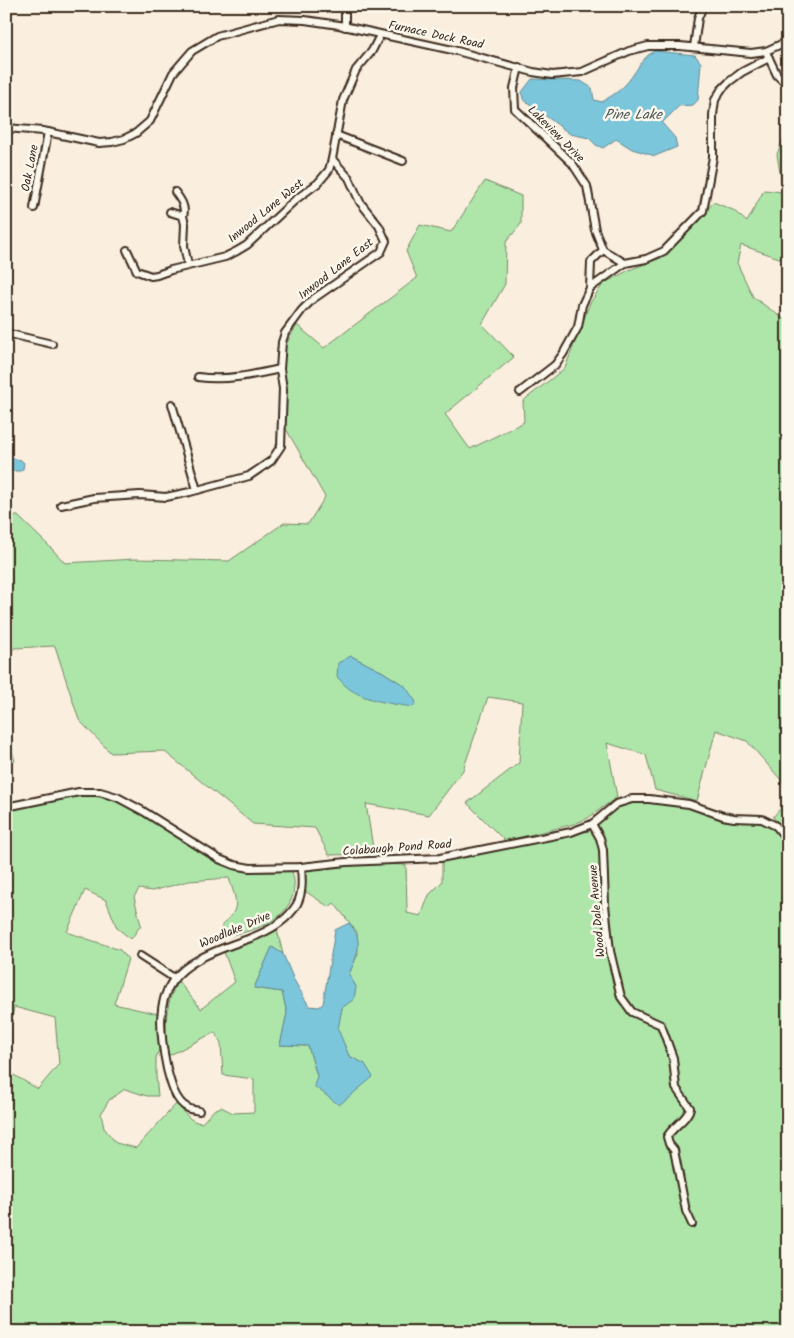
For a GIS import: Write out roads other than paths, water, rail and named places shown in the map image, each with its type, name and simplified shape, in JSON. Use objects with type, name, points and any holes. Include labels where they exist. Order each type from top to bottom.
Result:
[{"type":"street","points":[[344,27],[345,6]]},
{"type":"street","points":[[694,47],[698,18],[703,6]]},
{"type":"street","name":"Furnace Dock Road","points":[[6,128],[48,132],[99,143],[117,141],[133,136],[152,118],[169,79],[181,61],[200,45],[216,36],[279,19],[306,20],[457,50],[543,74],[569,74],[589,70],[640,47],[657,45],[694,47],[744,53],[766,51],[788,40]]},
{"type":"street","points":[[332,159],[343,100],[356,70],[372,51],[380,35]]},
{"type":"street","points":[[766,51],[777,75],[788,86]]},
{"type":"street","points":[[590,288],[625,263],[658,255],[671,245],[703,211],[714,157],[713,115],[715,100],[730,81],[742,72],[769,58]]},
{"type":"street","name":"Lakeview Drive","points":[[520,67],[514,88],[515,109],[572,163],[587,186],[594,230],[603,250]]},
{"type":"street","name":"Oak Lane","points":[[34,208],[48,132]]},
{"type":"street","points":[[336,134],[403,161]]},
{"type":"street","name":"Inwood Lane West","points":[[126,250],[137,271],[151,276],[225,257],[247,245],[295,200],[318,183],[329,170],[332,159]]},
{"type":"street","name":"Inwood Lane East","points":[[61,505],[94,498],[140,495],[166,497],[249,476],[271,461],[281,446],[283,389],[280,369],[282,342],[286,334],[302,310],[313,299],[381,252],[386,241],[379,226],[360,202],[349,178],[332,159]]},
{"type":"street","points":[[175,192],[182,200],[185,210],[183,216],[185,224],[184,246],[188,265]]},
{"type":"street","points":[[170,212],[183,216]]},
{"type":"street","points":[[520,392],[555,364],[563,354],[578,327],[582,305],[590,288],[591,262],[603,250],[625,263]]},
{"type":"street","points":[[6,333],[52,344]]},
{"type":"street","points":[[198,377],[212,379],[256,375],[280,369]]},
{"type":"street","points":[[172,404],[197,490]]},
{"type":"street","name":"Colabaugh Pond Road","points":[[6,807],[79,792],[100,792],[117,797],[143,811],[227,862],[250,868],[301,867],[354,862],[440,858],[570,832],[592,824],[616,804],[632,799],[689,804],[723,816],[762,819],[776,826],[788,840]]},
{"type":"street","name":"Wood Dale Avenue","points":[[592,824],[600,838],[603,850],[605,905],[610,951],[621,997],[632,1012],[661,1025],[673,1058],[676,1088],[690,1108],[689,1114],[672,1128],[667,1137],[669,1144],[674,1150],[686,1211],[692,1224]]},
{"type":"street","name":"Woodlake Drive","points":[[199,1111],[187,1108],[174,1092],[167,1070],[162,1041],[161,1018],[163,999],[174,978],[181,970],[197,959],[220,948],[260,934],[287,917],[297,904],[302,887],[301,867]]},
{"type":"street","points":[[140,956],[174,978]]},
{"type":"water","name":"Pine Lake","points":[[654,51],[695,55],[701,63],[698,100],[693,105],[679,106],[662,123],[675,138],[677,147],[655,156],[632,149],[616,139],[603,148],[596,145],[589,138],[570,134],[523,99],[522,92],[532,79],[581,81],[592,88],[594,100],[602,102],[623,88],[645,58]]},
{"type":"water","points":[[6,404],[9,405],[12,413],[10,423],[6,426]]},
{"type":"water","points":[[6,457],[21,460],[24,463],[23,469],[6,473]]},
{"type":"water","points":[[351,656],[383,672],[405,686],[416,702],[413,707],[373,699],[358,694],[347,687],[337,677],[338,663]]},
{"type":"water","points":[[349,923],[354,929],[358,942],[357,954],[349,974],[356,987],[354,999],[342,1008],[338,1029],[349,1056],[365,1064],[373,1077],[339,1105],[314,1086],[317,1076],[308,1046],[280,1045],[287,1013],[282,992],[254,988],[272,947],[283,954],[294,980],[309,1006],[319,1007],[323,1004],[335,930]]}]
